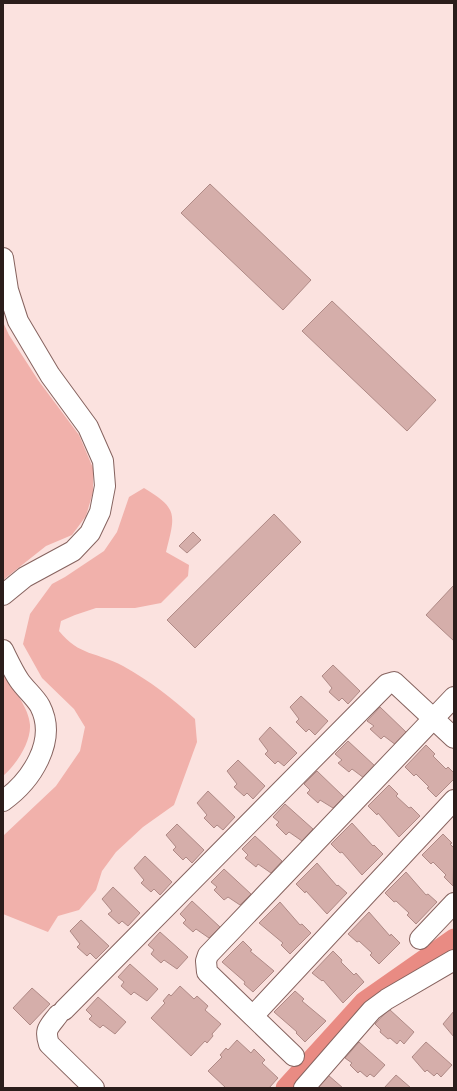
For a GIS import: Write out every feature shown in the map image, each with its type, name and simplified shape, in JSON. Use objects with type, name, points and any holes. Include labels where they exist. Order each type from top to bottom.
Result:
[{"type":"street","points":[[3,258],[8,290],[18,321],[50,375],[88,427],[103,461],[105,486],[100,512],[90,533],[73,551],[25,577],[3,595]]},
{"type":"street","points":[[3,650],[18,679],[40,706],[45,723],[45,744],[38,763],[23,784],[3,801]]},
{"type":"street","points":[[94,1088],[49,1044],[46,1034],[48,1028],[61,1013],[387,684],[394,682],[454,738]]},
{"type":"street","points":[[294,1056],[207,972],[206,961],[208,955],[454,697]]},
{"type":"street","points":[[253,1016],[454,800]]},
{"type":"street","points":[[420,940],[454,903]]},
{"type":"street","points":[[304,1088],[372,1010],[387,999],[454,960]]},
{"type":"shaded area","points":[[3,322],[9,335],[38,380],[79,435],[93,468],[93,492],[86,516],[72,535],[46,546],[3,580]]},
{"type":"shaded area","points":[[144,488],[163,502],[172,514],[171,529],[166,552],[189,565],[188,576],[161,603],[135,608],[96,608],[61,621],[59,631],[74,645],[89,653],[123,666],[152,684],[169,697],[195,719],[197,742],[174,805],[143,827],[116,852],[102,871],[96,890],[79,910],[58,916],[48,932],[3,914],[3,836],[56,786],[80,751],[85,727],[74,709],[42,678],[23,644],[30,614],[52,584],[104,551],[117,532],[129,497]]},
{"type":"shaded area","points":[[3,675],[24,705],[29,719],[30,732],[18,760],[3,776]]},
{"type":"building","points":[[210,184],[311,280],[283,310],[181,213]]},
{"type":"building","points":[[332,301],[436,400],[407,431],[302,331]]},
{"type":"building","points":[[274,514],[301,542],[195,648],[167,620]]},
{"type":"building","points":[[193,532],[201,540],[187,553],[179,546]]},
{"type":"building","points":[[454,585],[454,641],[426,615]]},
{"type":"building","points":[[333,665],[360,691],[348,704],[342,698],[339,701],[329,692],[332,688],[322,676]]},
{"type":"building","points":[[301,696],[328,721],[315,735],[309,729],[306,732],[296,722],[299,719],[290,707]]},
{"type":"building","points":[[380,707],[407,733],[396,745],[384,736],[381,739],[370,729],[374,726],[367,721]]},
{"type":"building","points":[[270,727],[297,753],[284,766],[278,761],[275,764],[265,754],[268,751],[259,739]]},
{"type":"building","points":[[348,741],[375,766],[364,778],[352,769],[349,772],[338,763],[342,760],[335,754]]},
{"type":"building","points":[[426,745],[435,754],[433,756],[446,769],[448,767],[454,773],[454,779],[436,797],[427,788],[429,787],[416,774],[414,776],[405,767]]},
{"type":"building","points":[[238,760],[265,786],[253,799],[247,793],[244,796],[234,787],[237,784],[227,771]]},
{"type":"building","points":[[317,771],[344,797],[333,808],[320,800],[318,803],[307,793],[310,790],[304,784]]},
{"type":"building","points":[[389,785],[398,794],[396,796],[420,816],[399,837],[378,813],[377,815],[368,806]]},
{"type":"building","points":[[208,791],[235,817],[223,830],[217,825],[214,828],[204,818],[207,815],[197,803]]},
{"type":"building","points":[[285,804],[313,829],[302,841],[289,832],[286,835],[276,825],[279,822],[273,817]]},
{"type":"building","points":[[352,823],[373,846],[374,845],[383,854],[362,875],[342,852],[340,853],[331,844]]},
{"type":"building","points":[[177,824],[204,850],[192,863],[186,857],[183,860],[173,850],[176,847],[166,835]]},
{"type":"building","points":[[443,834],[452,843],[450,844],[454,848],[453,886],[444,877],[446,875],[433,862],[431,864],[422,855]]},
{"type":"building","points":[[255,836],[282,861],[271,873],[258,864],[256,867],[245,858],[248,855],[242,849]]},
{"type":"building","points":[[145,856],[172,882],[160,895],[154,889],[151,892],[141,883],[144,880],[134,868]]},
{"type":"building","points":[[317,863],[337,886],[338,885],[347,893],[327,914],[306,891],[305,893],[296,884]]},
{"type":"building","points":[[224,869],[251,894],[240,905],[228,897],[224,900],[214,890],[217,887],[211,882]]},
{"type":"building","points":[[406,872],[426,895],[428,894],[437,902],[416,924],[407,915],[409,913],[385,893]]},
{"type":"building","points":[[113,887],[140,913],[128,926],[122,921],[119,924],[108,914],[112,911],[102,899]]},
{"type":"building","points":[[192,901],[220,927],[209,938],[196,929],[193,932],[183,923],[186,920],[180,914]]},
{"type":"building","points":[[280,902],[300,925],[302,924],[311,933],[290,954],[281,945],[283,943],[259,923]]},
{"type":"building","points":[[369,912],[390,936],[391,934],[400,943],[379,964],[370,955],[372,953],[359,941],[357,942],[348,934]]},
{"type":"building","points":[[81,920],[109,946],[96,959],[90,953],[87,956],[77,947],[80,944],[70,931]]},
{"type":"building","points":[[160,932],[188,957],[177,969],[164,960],[161,963],[151,954],[154,950],[148,945]]},
{"type":"building","points":[[243,941],[252,950],[250,951],[274,971],[253,992],[244,984],[245,982],[222,962]]},
{"type":"building","points":[[333,951],[342,960],[341,962],[354,975],[356,973],[364,982],[343,1003],[323,980],[322,981],[312,973]]},
{"type":"building","points":[[130,964],[158,989],[147,1001],[134,992],[131,995],[121,986],[124,982],[118,977]]},
{"type":"building","points":[[180,986],[194,999],[197,996],[208,1006],[205,1010],[221,1024],[212,1034],[213,1036],[207,1043],[205,1041],[191,1056],[151,1018],[165,1003],[163,1001],[169,994],[171,996]]},
{"type":"building","points":[[32,988],[50,1004],[30,1025],[13,1008]]},
{"type":"building","points":[[295,991],[304,999],[302,1001],[326,1021],[305,1042],[296,1033],[297,1032],[274,1012]]},
{"type":"building","points":[[98,997],[126,1022],[115,1034],[103,1025],[100,1028],[89,1019],[92,1016],[86,1010]]},
{"type":"building","points":[[389,1009],[414,1032],[404,1044],[400,1040],[397,1044],[390,1038],[388,1039],[380,1032],[381,1030],[375,1024]]},
{"type":"building","points":[[454,1011],[454,1037],[443,1024]]},
{"type":"building","points":[[237,1040],[251,1053],[254,1049],[265,1060],[262,1063],[278,1078],[269,1088],[226,1088],[208,1071],[222,1057],[220,1055],[226,1048],[228,1050]]},
{"type":"building","points":[[359,1042],[385,1065],[374,1077],[370,1074],[367,1077],[360,1071],[358,1073],[350,1065],[352,1063],[345,1058]]},
{"type":"building","points":[[426,1042],[452,1065],[441,1077],[437,1073],[434,1076],[427,1070],[425,1072],[412,1057]]},
{"type":"building","points":[[328,1075],[343,1088],[317,1088]]},
{"type":"building","points":[[396,1075],[411,1088],[384,1088]]},
{"type":"waterway","points":[[285,1088],[364,1001],[454,938]]}]
